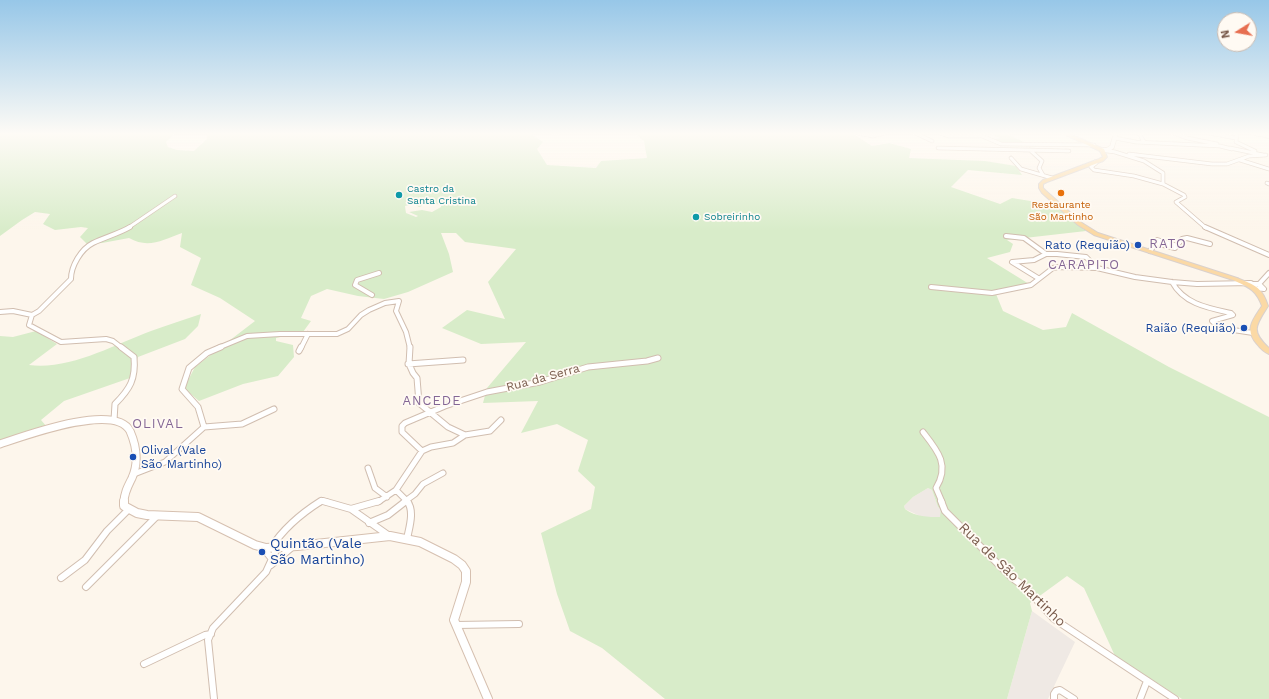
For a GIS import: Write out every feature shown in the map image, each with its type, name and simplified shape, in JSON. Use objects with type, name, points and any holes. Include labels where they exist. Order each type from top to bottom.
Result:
[{"type":"main road","points":[[1085,166],[1052,178],[1041,184],[1042,188],[1084,227],[1102,236],[1256,287],[1264,301],[1264,306],[1252,327],[1253,333],[1262,346],[1269,352]]},
{"type":"street","points":[[1018,166],[1021,169],[1052,178]]},
{"type":"street","points":[[1040,166],[1039,168],[1043,175]]},
{"type":"street","points":[[1093,166],[1091,167],[1094,170],[1140,177],[1163,184],[1184,195],[1185,197],[1176,202],[1206,227],[1269,255]]},
{"type":"street","points":[[1150,166],[1163,173],[1163,184]]},
{"type":"street","points":[[1258,166],[1269,169]]},
{"type":"street","points":[[0,312],[13,311],[32,315],[39,311],[71,279],[72,270],[78,258],[91,244],[122,232],[175,196]]},
{"type":"street","points":[[1006,236],[1024,238],[1046,254]]},
{"type":"street","points":[[1150,251],[1156,243],[1175,248],[1182,238],[1210,244]]},
{"type":"street","points":[[1038,278],[1012,262],[1034,260],[1046,254],[1083,256],[1097,268]]},
{"type":"street","points":[[931,287],[992,293],[1031,285],[1038,278],[1053,268],[1097,268],[1135,277],[1197,284],[1242,282]]},
{"type":"street","points":[[372,295],[370,292],[355,285],[357,280],[379,273]]},
{"type":"street","points":[[1256,287],[1269,273]]},
{"type":"street","points":[[1172,282],[1174,289],[1182,297],[1209,308],[1232,313],[1233,315],[1212,322],[1220,328],[1253,333]]},
{"type":"street","points":[[204,427],[198,408],[182,389],[189,368],[207,354],[247,336],[280,334],[334,335],[346,331],[361,315],[386,302],[397,300],[399,301],[396,311],[405,328],[409,342],[408,364],[411,372],[417,378],[419,403],[448,427],[465,435]]},
{"type":"street","points":[[32,315],[29,325],[61,342],[106,339],[113,341],[134,357],[135,369],[128,391],[115,404],[114,420]]},
{"type":"street","points":[[299,351],[303,346],[304,338],[308,334]]},
{"type":"street","name":"Rua da Serra","points":[[422,451],[402,432],[402,426],[431,412],[474,396],[540,382],[580,369],[647,361],[658,358]]},
{"type":"street","points":[[408,364],[463,360]]},
{"type":"street","points":[[134,474],[165,462],[204,427],[242,424],[274,409]]},
{"type":"street","points":[[0,444],[69,423],[89,420],[114,420],[129,428],[137,460],[134,474],[123,501],[124,506],[137,513],[157,516],[198,518],[262,547],[274,548],[389,536],[407,539],[444,551],[459,561],[465,570],[467,581],[455,611],[454,620],[488,699]]},
{"type":"street","points":[[351,509],[377,503],[396,490],[422,451],[431,447],[452,443],[465,435],[490,430],[501,420]]},
{"type":"street","name":"Rua de São Martinho","points":[[923,432],[936,449],[943,466],[944,471],[936,488],[945,511],[1011,577],[1026,588],[1054,620],[1175,699]]},
{"type":"street","points":[[368,468],[375,488],[387,496]]},
{"type":"street","points":[[369,523],[388,515],[415,494],[424,484],[443,473]]},
{"type":"street","points":[[396,490],[410,506],[411,521],[407,539]]},
{"type":"street","points":[[274,560],[274,548],[279,537],[309,508],[322,501],[351,509],[389,536]]},
{"type":"street","points":[[61,578],[84,560],[107,531],[129,509]]},
{"type":"street","points":[[86,587],[157,516]]},
{"type":"street","points":[[214,699],[208,640],[213,628],[270,567],[274,560],[293,546]]},
{"type":"street","points":[[262,547],[274,560]]},
{"type":"street","points":[[456,625],[519,624]]},
{"type":"street","points":[[144,664],[210,634]]},
{"type":"street","points":[[1140,699],[1148,681]]},
{"type":"street","points":[[1054,699],[1054,694],[1056,691],[1060,690],[1074,699]]},
{"type":"shaded area","points":[[928,488],[932,490],[938,507],[941,509],[941,517],[929,518],[920,516],[905,509],[904,506],[913,497]]},
{"type":"shaded area","points":[[1032,611],[1075,642],[1048,699],[1007,699]]},
{"type":"green space","points":[[0,166],[557,166],[596,168],[598,166],[1016,166],[1022,175],[968,170],[951,187],[1000,204],[1012,198],[1055,205],[1086,231],[1007,240],[1013,244],[1010,252],[987,258],[1034,287],[996,294],[1003,311],[1043,330],[1066,327],[1072,313],[1169,367],[1269,417],[1269,699],[1182,699],[1115,656],[1084,588],[1067,576],[1030,603],[1032,611],[1007,699],[665,699],[602,648],[570,631],[557,594],[541,533],[591,509],[595,487],[578,471],[588,440],[557,424],[521,433],[538,401],[483,403],[487,388],[526,342],[481,344],[442,328],[467,310],[505,319],[488,282],[516,249],[465,242],[456,233],[441,233],[449,254],[453,272],[408,292],[384,299],[358,296],[327,289],[311,296],[301,318],[311,321],[303,332],[276,338],[276,341],[293,345],[294,357],[278,376],[243,384],[199,401],[184,388],[195,367],[255,321],[220,298],[191,285],[201,258],[180,247],[182,233],[162,241],[149,243],[143,243],[129,238],[87,244],[80,237],[88,228],[81,227],[55,230],[43,224],[50,214],[35,212],[0,236]],"holes":[[[428,198],[427,202],[441,205],[441,207],[432,212],[422,210],[409,212],[418,216],[416,217],[406,213],[405,206],[414,204],[419,207],[422,206],[421,202],[415,200]],[[928,488],[932,490],[938,507],[941,509],[940,517],[927,517],[909,512],[904,506],[913,497]]]},
{"type":"green space","points":[[201,314],[198,326],[185,339],[138,357],[130,378],[64,401],[41,420],[47,427],[0,442],[0,336],[13,337],[36,331],[57,344],[29,365],[45,366],[60,364],[92,355],[151,331]]},
{"type":"place","name":"Restaurante São Martinho","points":[[1061,193]]},
{"type":"place","name":"Castro da Santa Cristina","points":[[399,195]]},
{"type":"place","name":"Sobreirinho","points":[[696,217]]},
{"type":"place","name":"Rato (Requião)","points":[[1138,245]]},
{"type":"place","name":"Raião (Requião)","points":[[1244,328]]},
{"type":"place","name":"Olival (Vale São Martinho)","points":[[133,457]]},
{"type":"place","name":"Quintão (Vale São Martinho)","points":[[262,552]]},
{"type":"district","name":"RATO","points":[[1168,244]]},
{"type":"district","name":"CARAPITO","points":[[1084,265]]},
{"type":"district","name":"ANCEDE","points":[[432,401]]},
{"type":"district","name":"OLIVAL","points":[[158,424]]}]
